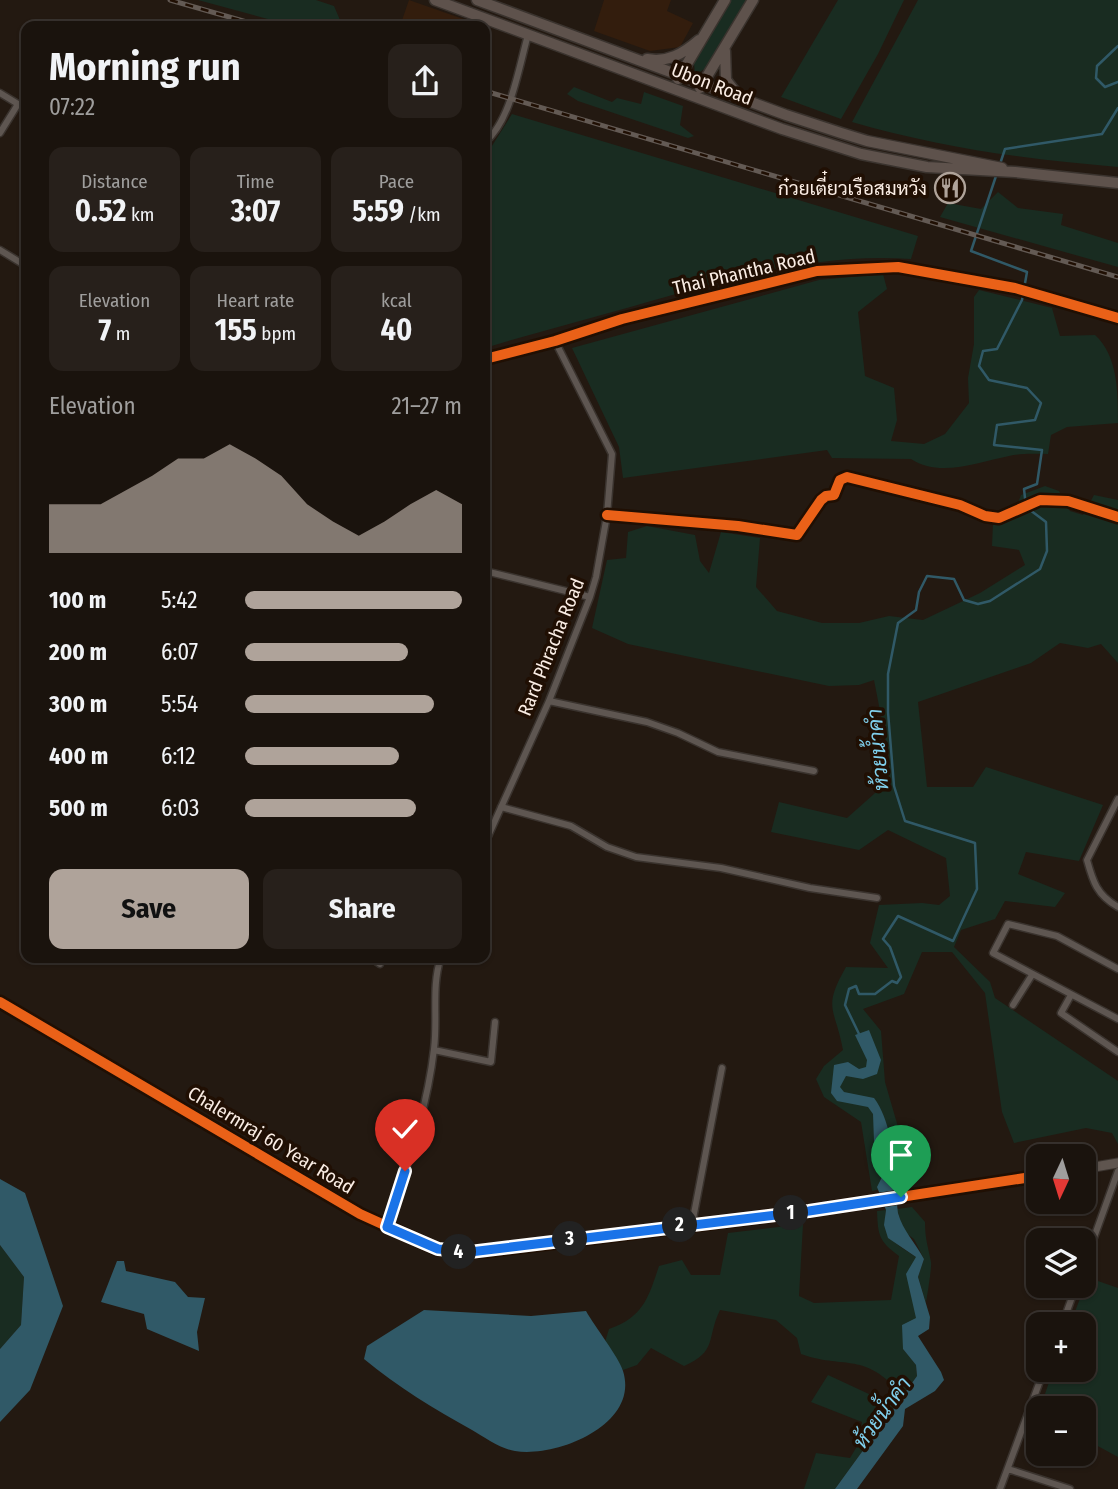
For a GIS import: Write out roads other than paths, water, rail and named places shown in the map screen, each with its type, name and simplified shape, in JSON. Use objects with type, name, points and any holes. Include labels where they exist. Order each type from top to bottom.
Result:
[{"type":"main road","name":"Ubon Road","points":[[435,0],[782,129],[861,154],[927,167],[986,168]]},
{"type":"main road","name":"Ubon Road","points":[[477,0],[867,141],[986,168]]},
{"type":"main road","points":[[673,88],[725,0]]},
{"type":"main road","points":[[695,96],[753,0]]},
{"type":"main road","points":[[628,56],[655,61],[675,57],[707,32]]},
{"type":"main road","points":[[726,45],[726,80],[741,97]]},
{"type":"main road","points":[[986,168],[1118,183]]},
{"type":"street","points":[[490,138],[505,116],[528,35]]},
{"type":"street","points":[[0,93],[18,104],[0,133]]},
{"type":"street","points":[[0,250],[21,263]]},
{"type":"street","name":"Thai Phantha Road","points":[[490,358],[555,341],[622,319],[817,271],[898,267],[1016,288],[1118,318]]},
{"type":"street","name":"Rard Phracha Road","points":[[490,832],[549,701],[590,597],[607,515],[612,454],[555,341]]},
{"type":"street","points":[[607,515],[738,526],[797,535],[821,500],[834,495],[840,480],[847,477],[960,505],[999,519],[1040,500],[1068,501],[1118,517]]},
{"type":"street","points":[[490,572],[590,597]]},
{"type":"street","points":[[549,701],[647,722],[718,752],[814,771]]},
{"type":"street","points":[[1118,799],[1087,860],[1094,887],[1106,900],[1118,907]]},
{"type":"street","points":[[501,807],[571,826],[607,847],[636,858],[721,868],[810,888],[877,898]]},
{"type":"street","points":[[1118,969],[1057,936],[1008,924],[993,953],[1118,1020]]},
{"type":"street","points":[[387,1227],[424,1115],[434,1050],[435,973],[439,963]]},
{"type":"street","points":[[1013,1005],[1032,975]]},
{"type":"street","points":[[1071,995],[1061,1013],[1118,1052]]},
{"type":"street","name":"Chalermraj 60 Year Road","points":[[0,1002],[302,1180],[387,1227],[438,1249],[470,1252],[809,1211],[1026,1178]]},
{"type":"street","points":[[434,1050],[491,1062],[495,1022]]},
{"type":"street","points":[[692,1224],[722,1068]]},
{"type":"street","points":[[1096,1167],[1118,1163]]},
{"type":"street","points":[[1096,1232],[1118,1171]]},
{"type":"street","points":[[1000,1489],[1040,1382]]},
{"type":"street","points":[[1008,1469],[1070,1489]]},
{"type":"water","points":[[869,1030],[881,1060],[877,1074],[863,1079],[846,1076],[840,1087],[844,1092],[874,1098],[884,1116],[894,1159],[898,1213],[924,1259],[918,1277],[930,1317],[929,1329],[918,1336],[944,1380],[935,1391],[905,1409],[903,1426],[857,1489],[835,1489],[917,1376],[916,1365],[903,1349],[902,1325],[916,1318],[906,1274],[916,1257],[888,1238],[884,1225],[886,1210],[877,1187],[883,1175],[874,1141],[873,1114],[868,1107],[837,1101],[831,1093],[834,1065],[848,1062],[859,1069],[866,1067],[867,1060],[855,1035]]},
{"type":"water","points":[[0,1179],[25,1193],[63,1306],[30,1390],[0,1422],[0,1349],[21,1325],[24,1277],[0,1245]]},
{"type":"water","points":[[117,1261],[124,1261],[126,1271],[175,1282],[188,1297],[205,1298],[197,1332],[199,1351],[147,1329],[144,1314],[101,1302]]},
{"type":"water","points":[[424,1310],[531,1316],[586,1311],[623,1371],[625,1390],[619,1407],[607,1422],[572,1443],[532,1452],[510,1450],[498,1445],[416,1397],[364,1359],[367,1346]]},
{"type":"waterway","name":"ห้วยน้ำคำ","points":[[1118,46],[1097,66],[1096,78],[1105,87],[1118,82]]},
{"type":"waterway","name":"ห้วยน้ำคำ","points":[[1000,164],[1005,149],[1102,134],[1118,108]]},
{"type":"waterway","name":"ห้วยน้ำคำ","points":[[860,1036],[845,1005],[849,989],[856,986],[859,994],[875,994],[892,981],[897,983],[901,977],[890,947],[883,939],[898,916],[953,941],[977,889],[975,843],[905,821],[894,786],[888,674],[898,623],[916,610],[919,592],[927,576],[954,579],[964,600],[978,604],[990,601],[1040,569],[1047,551],[1046,522],[1026,507],[1024,489],[1037,484],[1042,450],[994,445],[997,425],[1035,420],[1041,403],[1027,388],[989,380],[979,366],[983,351],[997,349],[1022,300],[1027,272],[971,251],[997,173]]},
{"type":"railway","points":[[170,0],[244,21]]},
{"type":"railway","points":[[490,92],[1118,277]]},
{"type":"place","name":"ก๋วยเตี๋ยวเรือสมหวัง","points":[[950,188]]}]
